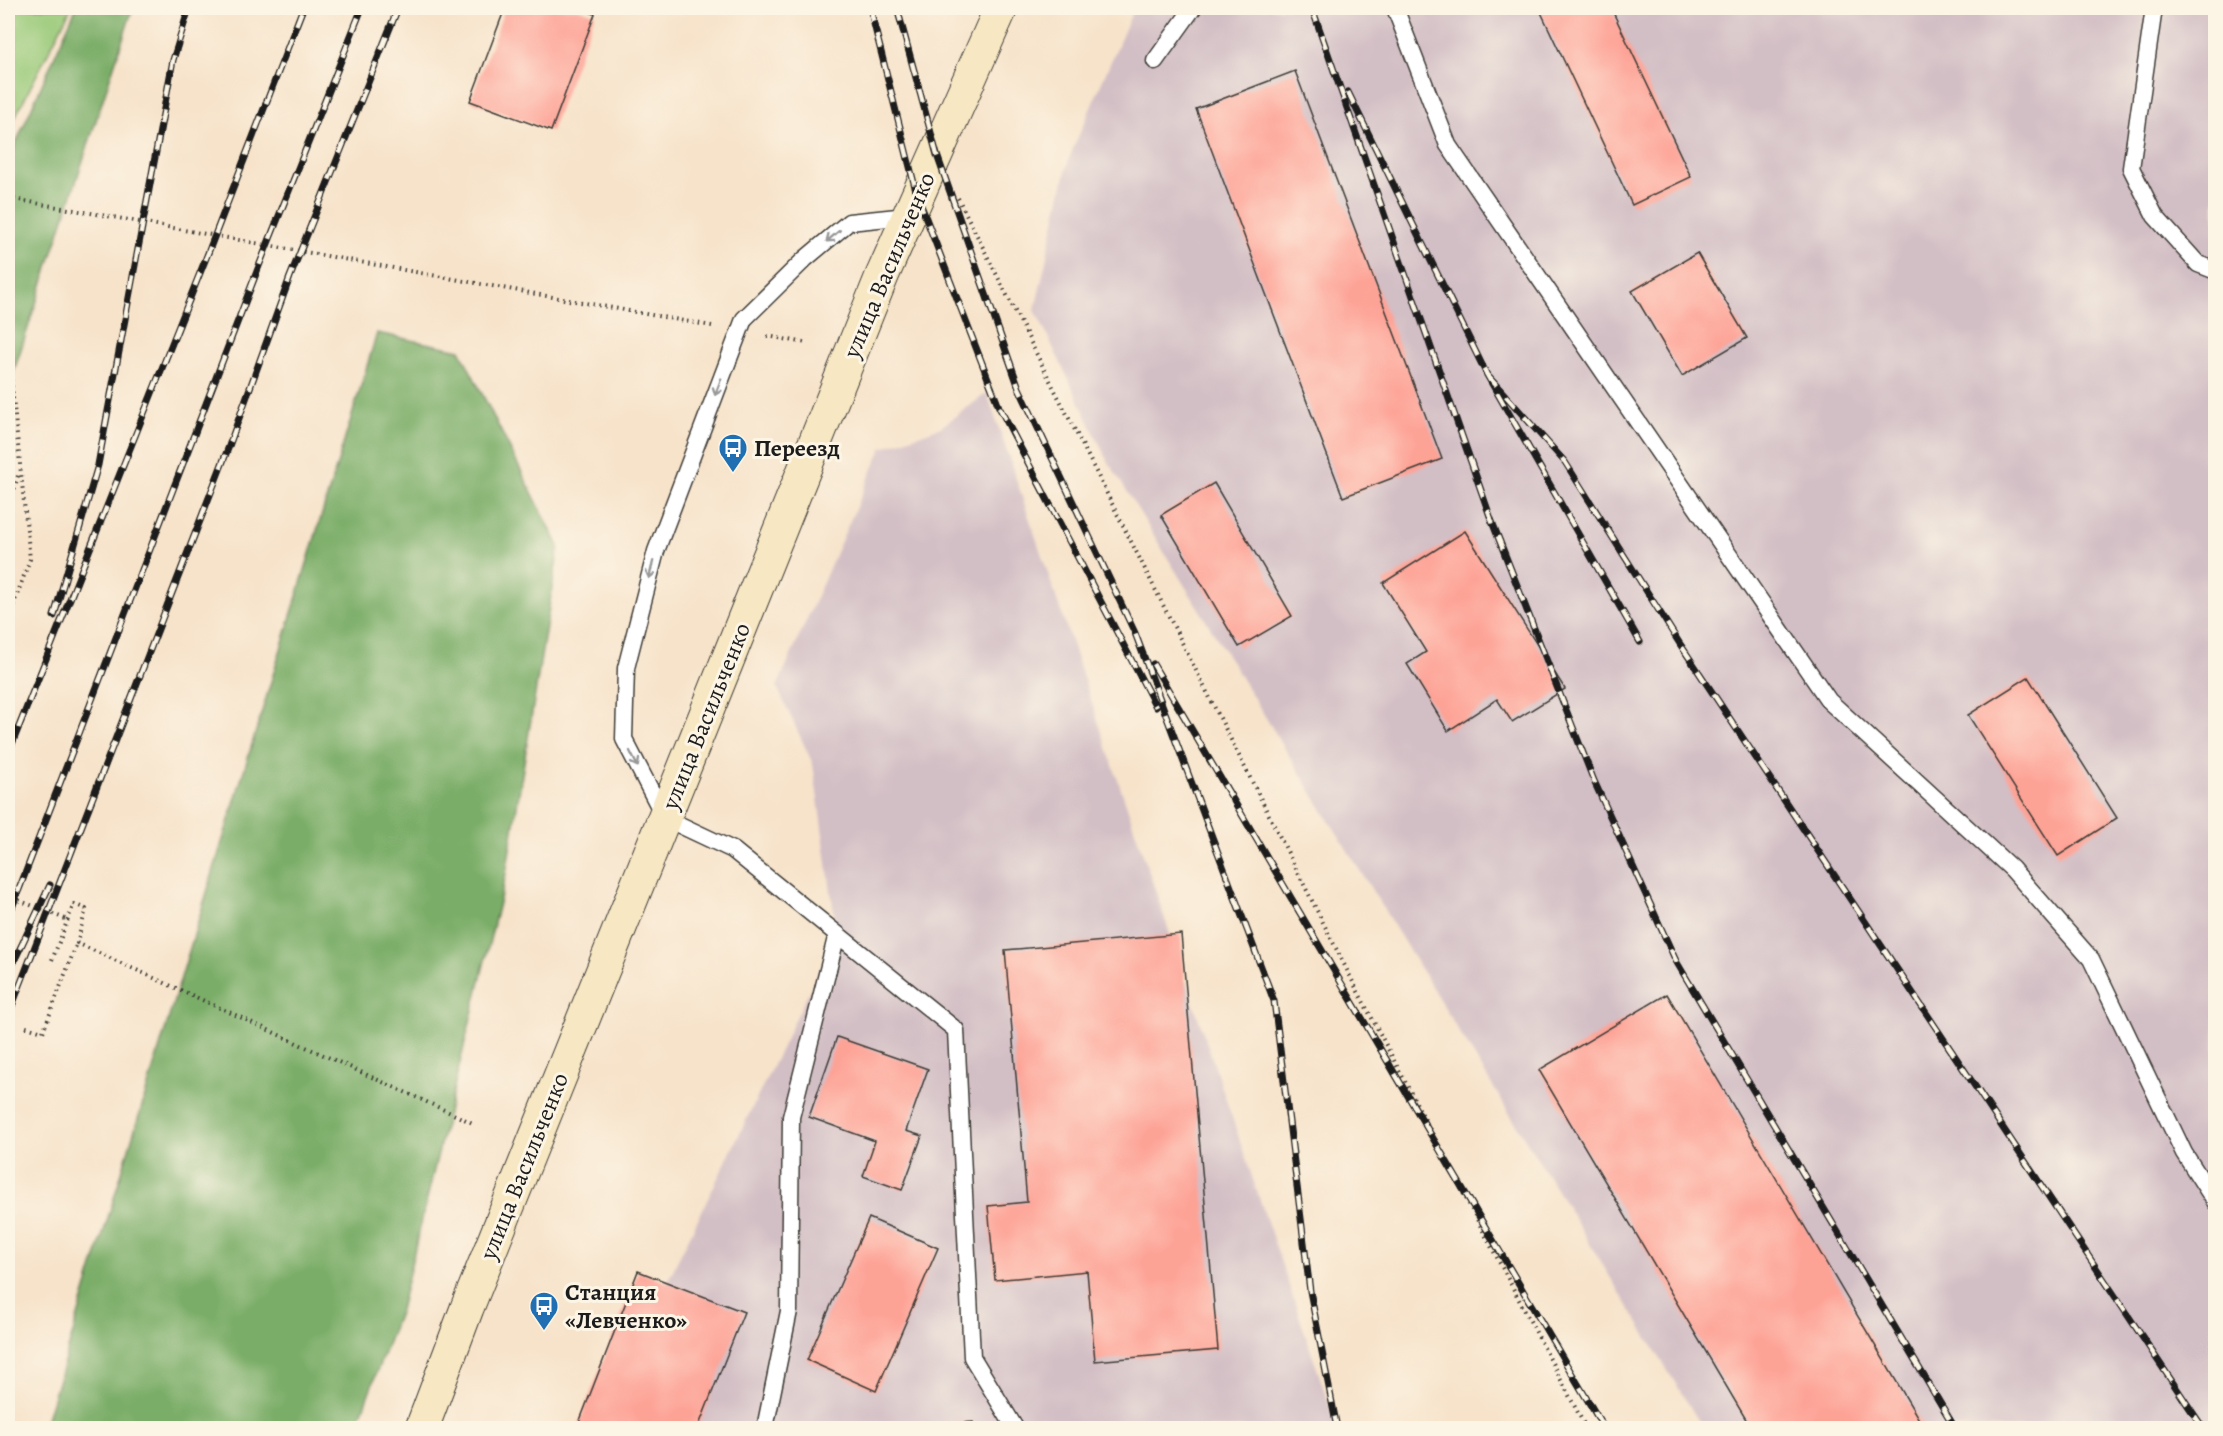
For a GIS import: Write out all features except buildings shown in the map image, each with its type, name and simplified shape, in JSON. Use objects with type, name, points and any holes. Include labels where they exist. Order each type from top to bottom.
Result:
[{"type":"main road","name":"улица Васильченко","points":[[422,1428],[471,1298],[907,216],[937,155],[1001,8]]},
{"type":"lane","points":[[1155,61],[1194,8]]},
{"type":"lane","points":[[1395,8],[1448,145],[1829,701],[2012,869],[2091,959],[2184,1153],[2216,1203]]},
{"type":"lane","points":[[2154,8],[2131,168],[2155,216],[2198,264],[2216,271]]},
{"type":"lane","points":[[907,216],[849,222],[805,259],[744,319],[656,551],[626,668],[624,739],[665,818],[733,850],[956,1030],[972,1357],[1015,1428]]},
{"type":"lane","points":[[765,1428],[789,1311],[791,1117],[837,934]]},
{"type":"path","points":[[8,198],[806,344]]},
{"type":"path","points":[[958,198],[1352,980],[1586,1428]]},
{"type":"path","points":[[8,350],[30,559],[8,620]]},
{"type":"path","points":[[8,512],[20,470]]},
{"type":"path","points":[[8,896],[68,920]]},
{"type":"path","points":[[26,1027],[43,1032],[77,943],[86,909],[74,904],[52,960]]},
{"type":"path","points":[[77,943],[475,1124]]},
{"type":"shaded area","points":[[1134,8],[2215,8],[2215,1428],[1703,1428],[1108,461],[1035,310],[1069,158]]},
{"type":"shaded area","points":[[987,393],[1337,1428],[596,1428],[837,934],[813,764],[777,687],[882,448],[941,427]]},
{"type":"green space","points":[[8,8],[71,8],[8,131]]},
{"type":"green space","points":[[76,8],[133,8],[8,389],[8,161]]},
{"type":"green space","points":[[377,333],[460,350],[559,546],[506,874],[400,1310],[356,1428],[44,1428]]},
{"type":"railway","points":[[54,616],[98,465],[173,60],[189,8]]},
{"type":"railway","points":[[8,754],[303,8]]},
{"type":"railway","points":[[8,918],[259,266],[362,8]]},
{"type":"railway","points":[[8,1016],[229,446],[290,277],[398,8]]},
{"type":"railway","points":[[870,8],[917,195],[999,407],[1156,707]]},
{"type":"railway","points":[[897,8],[937,155],[1019,388],[1135,633],[1274,1001],[1310,1291],[1337,1428]]},
{"type":"railway","points":[[1312,8],[1491,519],[1594,781],[1676,961],[1955,1428]]},
{"type":"railway","points":[[1348,92],[1487,375],[1640,642]]},
{"type":"railway","points":[[1487,375],[1565,462],[1680,644],[2203,1428]]},
{"type":"railway","points":[[1153,664],[1604,1428]]},
{"type":"railway","points":[[8,974],[50,885]]},
{"type":"place","name":"Переезд","points":[[733,474]]},
{"type":"place","name":"Станция «Левченко»","points":[[544,1332]]}]
